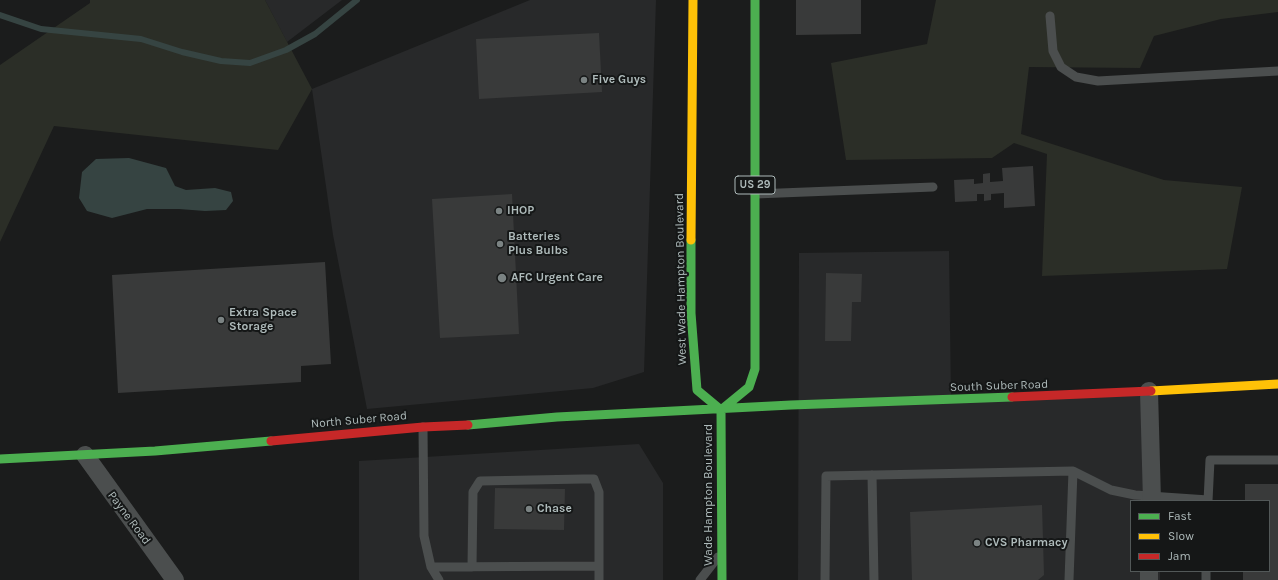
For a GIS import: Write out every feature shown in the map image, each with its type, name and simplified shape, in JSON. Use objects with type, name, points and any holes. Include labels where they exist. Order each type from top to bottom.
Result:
[{"type":"street","name":"West Wade Hampton Boulevard","points":[[693,0],[692,313],[694,366],[697,390],[721,410]]},
{"type":"street","name":"US 29","points":[[721,410],[749,386],[755,369],[755,0]]},
{"type":"street","name":"South Suber Road","points":[[721,410],[791,405],[1149,391],[1278,384]]},
{"type":"street","points":[[1149,391],[1152,498]]},
{"type":"street","name":"North Suber Road","points":[[0,459],[155,451],[423,427],[462,426],[557,417],[721,410]]},
{"type":"street","name":"Wade Hampton Boulevard","points":[[721,410],[722,580]]},
{"type":"street","name":"Payne Road","points":[[85,455],[100,478],[175,580]]},
{"type":"lane","points":[[1050,16],[1053,51],[1061,67],[1076,77],[1098,81],[1278,71]]},
{"type":"lane","points":[[755,194],[933,187]]},
{"type":"lane","points":[[423,427],[424,536],[431,567],[439,580]]},
{"type":"lane","points":[[825,580],[826,476],[1073,471],[1111,490],[1152,498],[1208,500],[1210,460],[1278,460]]},
{"type":"lane","points":[[1069,580],[1073,471]]},
{"type":"lane","points":[[872,475],[874,580]]},
{"type":"lane","points":[[472,567],[472,492],[480,481],[594,480],[599,492],[599,580]]},
{"type":"lane","points":[[700,580],[721,553]]},
{"type":"lane","points":[[431,567],[599,566]]},
{"type":"shaded area","points":[[90,0],[265,0],[312,89],[278,150],[54,126],[0,242],[0,65],[90,3]]},
{"type":"shaded area","points":[[265,0],[342,0],[287,42]]},
{"type":"shaded area","points":[[530,0],[656,0],[644,372],[593,388],[367,409],[333,235],[312,89]]},
{"type":"shaded area","points":[[936,0],[1278,0],[1278,12],[1221,19],[1154,36],[1140,68],[1029,67],[1021,134],[1164,180],[1242,187],[1227,269],[1042,276],[1047,154],[1014,143],[992,158],[846,160],[831,63],[927,44]]},
{"type":"shaded area","points":[[129,158],[166,168],[175,186],[186,190],[215,188],[231,192],[233,201],[226,210],[205,211],[147,209],[112,218],[87,211],[79,198],[82,172],[96,159]]},
{"type":"shaded area","points":[[949,251],[951,397],[1158,394],[1159,500],[1130,500],[1130,572],[1160,572],[1160,580],[798,580],[799,253]]},
{"type":"shaded area","points":[[639,444],[663,483],[663,580],[359,580],[359,461]]},
{"type":"building","points":[[796,0],[861,0],[861,34],[796,35]]},
{"type":"building","points":[[599,33],[602,92],[479,99],[476,39]]},
{"type":"building","points":[[1033,166],[1035,206],[1004,208],[1004,193],[991,194],[991,200],[984,201],[984,194],[977,194],[977,201],[955,202],[954,180],[974,179],[974,184],[983,183],[983,174],[990,173],[990,182],[1003,181],[1002,168]]},
{"type":"building","points":[[512,194],[519,334],[440,338],[432,199]]},
{"type":"building","name":"Extra Space Storage","points":[[325,262],[331,364],[301,366],[301,382],[118,393],[112,275]]},
{"type":"building","points":[[826,273],[862,274],[861,302],[852,302],[851,341],[825,341]]},
{"type":"building","points":[[1245,484],[1278,484],[1278,580],[1243,580],[1243,572],[1270,572],[1270,500],[1245,500]]},
{"type":"building","name":"Chase","points":[[495,488],[565,489],[564,530],[494,529]]},
{"type":"building","name":"CVS Pharmacy","points":[[1042,505],[1044,575],[1038,580],[912,580],[910,512]]},
{"type":"waterway","points":[[0,15],[41,29],[141,39],[182,52],[221,61],[250,63],[286,50],[315,34],[357,0]]},
{"type":"traffic: fast","points":[[721,410],[749,387],[755,369],[755,0]]},
{"type":"traffic: fast","points":[[691,240],[691,313],[697,390],[721,410]]},
{"type":"traffic: fast","points":[[468,425],[557,417],[791,405],[1012,397]]},
{"type":"traffic: fast","points":[[721,410],[722,580]]},
{"type":"traffic: fast","points":[[0,459],[155,451],[271,441]]},
{"type":"traffic: slow","points":[[691,240],[693,0]]},
{"type":"traffic: slow","points":[[1151,391],[1278,384]]},
{"type":"traffic: jam","points":[[1012,397],[1151,391]]},
{"type":"traffic: jam","points":[[271,441],[423,427],[468,425]]},
{"type":"place","name":"Five Guys","points":[[584,80]]},
{"type":"place","name":"IHOP","points":[[499,211]]},
{"type":"place","name":"Batteries Plus Bulbs","points":[[500,244]]},
{"type":"place","name":"AFC Urgent Care","points":[[502,278]]},
{"type":"place","name":"Extra Space Storage","points":[[221,320]]},
{"type":"place","name":"Chase","points":[[529,509]]},
{"type":"place","name":"CVS Pharmacy","points":[[977,543]]}]
